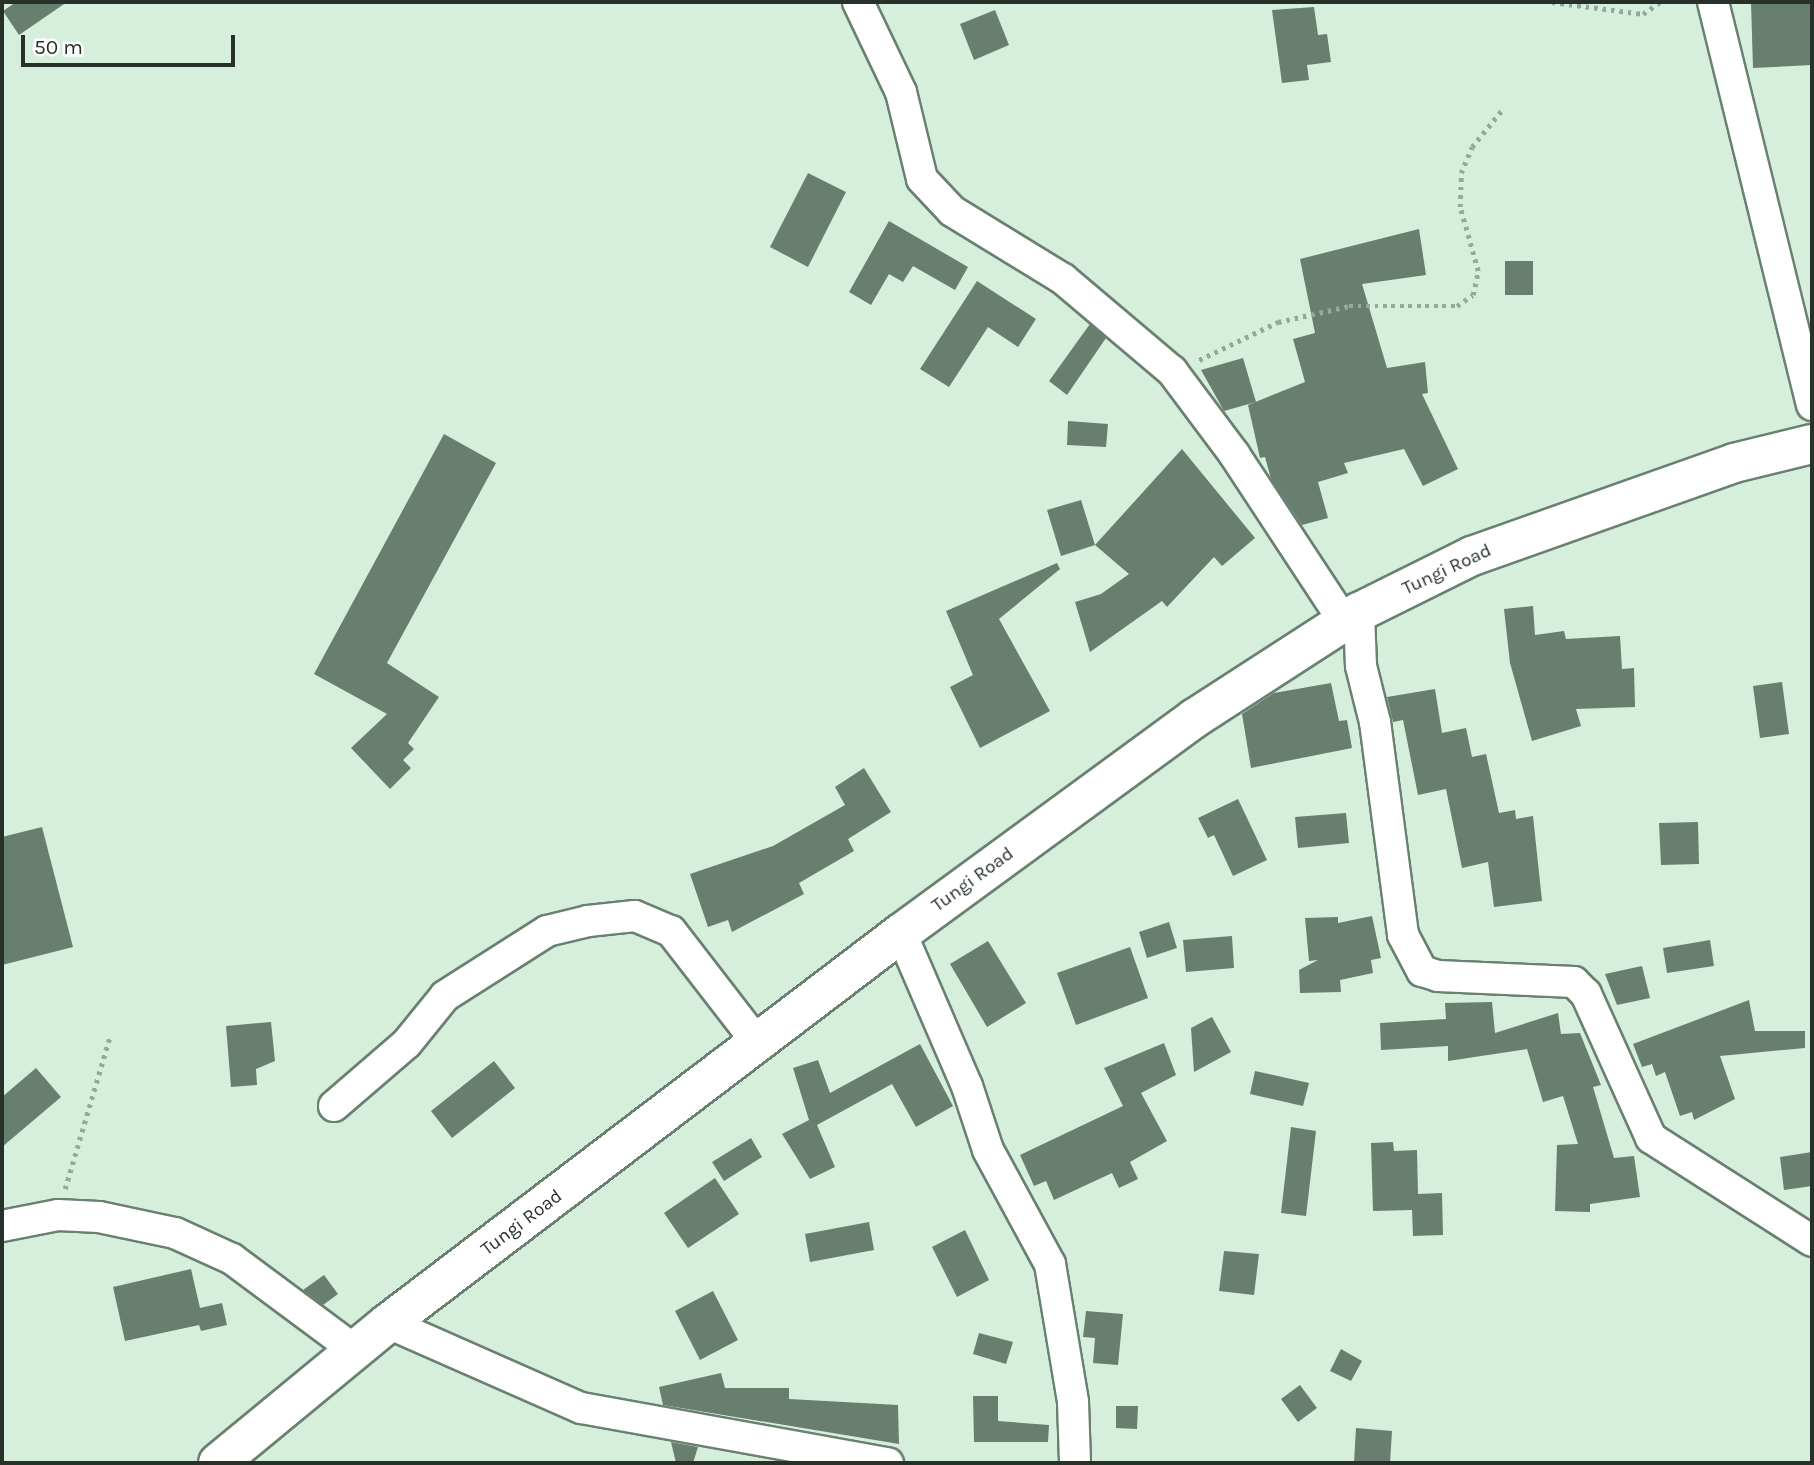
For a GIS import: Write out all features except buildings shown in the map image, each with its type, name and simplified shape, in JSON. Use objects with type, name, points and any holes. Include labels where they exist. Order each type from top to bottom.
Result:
[{"type":"main road","name":"Tungi Road","points":[[218,1463],[388,1323],[759,1045],[901,933],[1195,718],[1352,618],[1472,556],[1734,463],[1812,444]]},
{"type":"street","points":[[858,2],[901,92],[922,179],[952,211],[1063,279],[1172,371],[1352,618],[1375,722],[1403,935],[1422,971],[1438,976],[1574,982],[1586,993],[1651,1138],[1812,1241]]},
{"type":"street","points":[[1713,2],[1812,405]]},
{"type":"street","points":[[334,1106],[407,1043],[445,996],[547,930],[588,921],[635,916],[671,931],[759,1045]]},
{"type":"street","points":[[901,933],[967,1086],[988,1150],[1049,1264],[1072,1390],[1075,1463]]},
{"type":"street","points":[[2,1226],[58,1215],[99,1217],[176,1233],[232,1259],[356,1351]]},
{"type":"street","points":[[388,1323],[581,1408],[888,1463]]},
{"type":"path","points":[[1552,2],[1643,14],[1660,2]]},
{"type":"path","points":[[1172,371],[1278,322],[1349,306],[1457,306],[1473,295],[1478,271],[1460,207],[1461,173],[1472,147],[1502,110]]},
{"type":"path","points":[[58,1215],[110,1036]]}]
